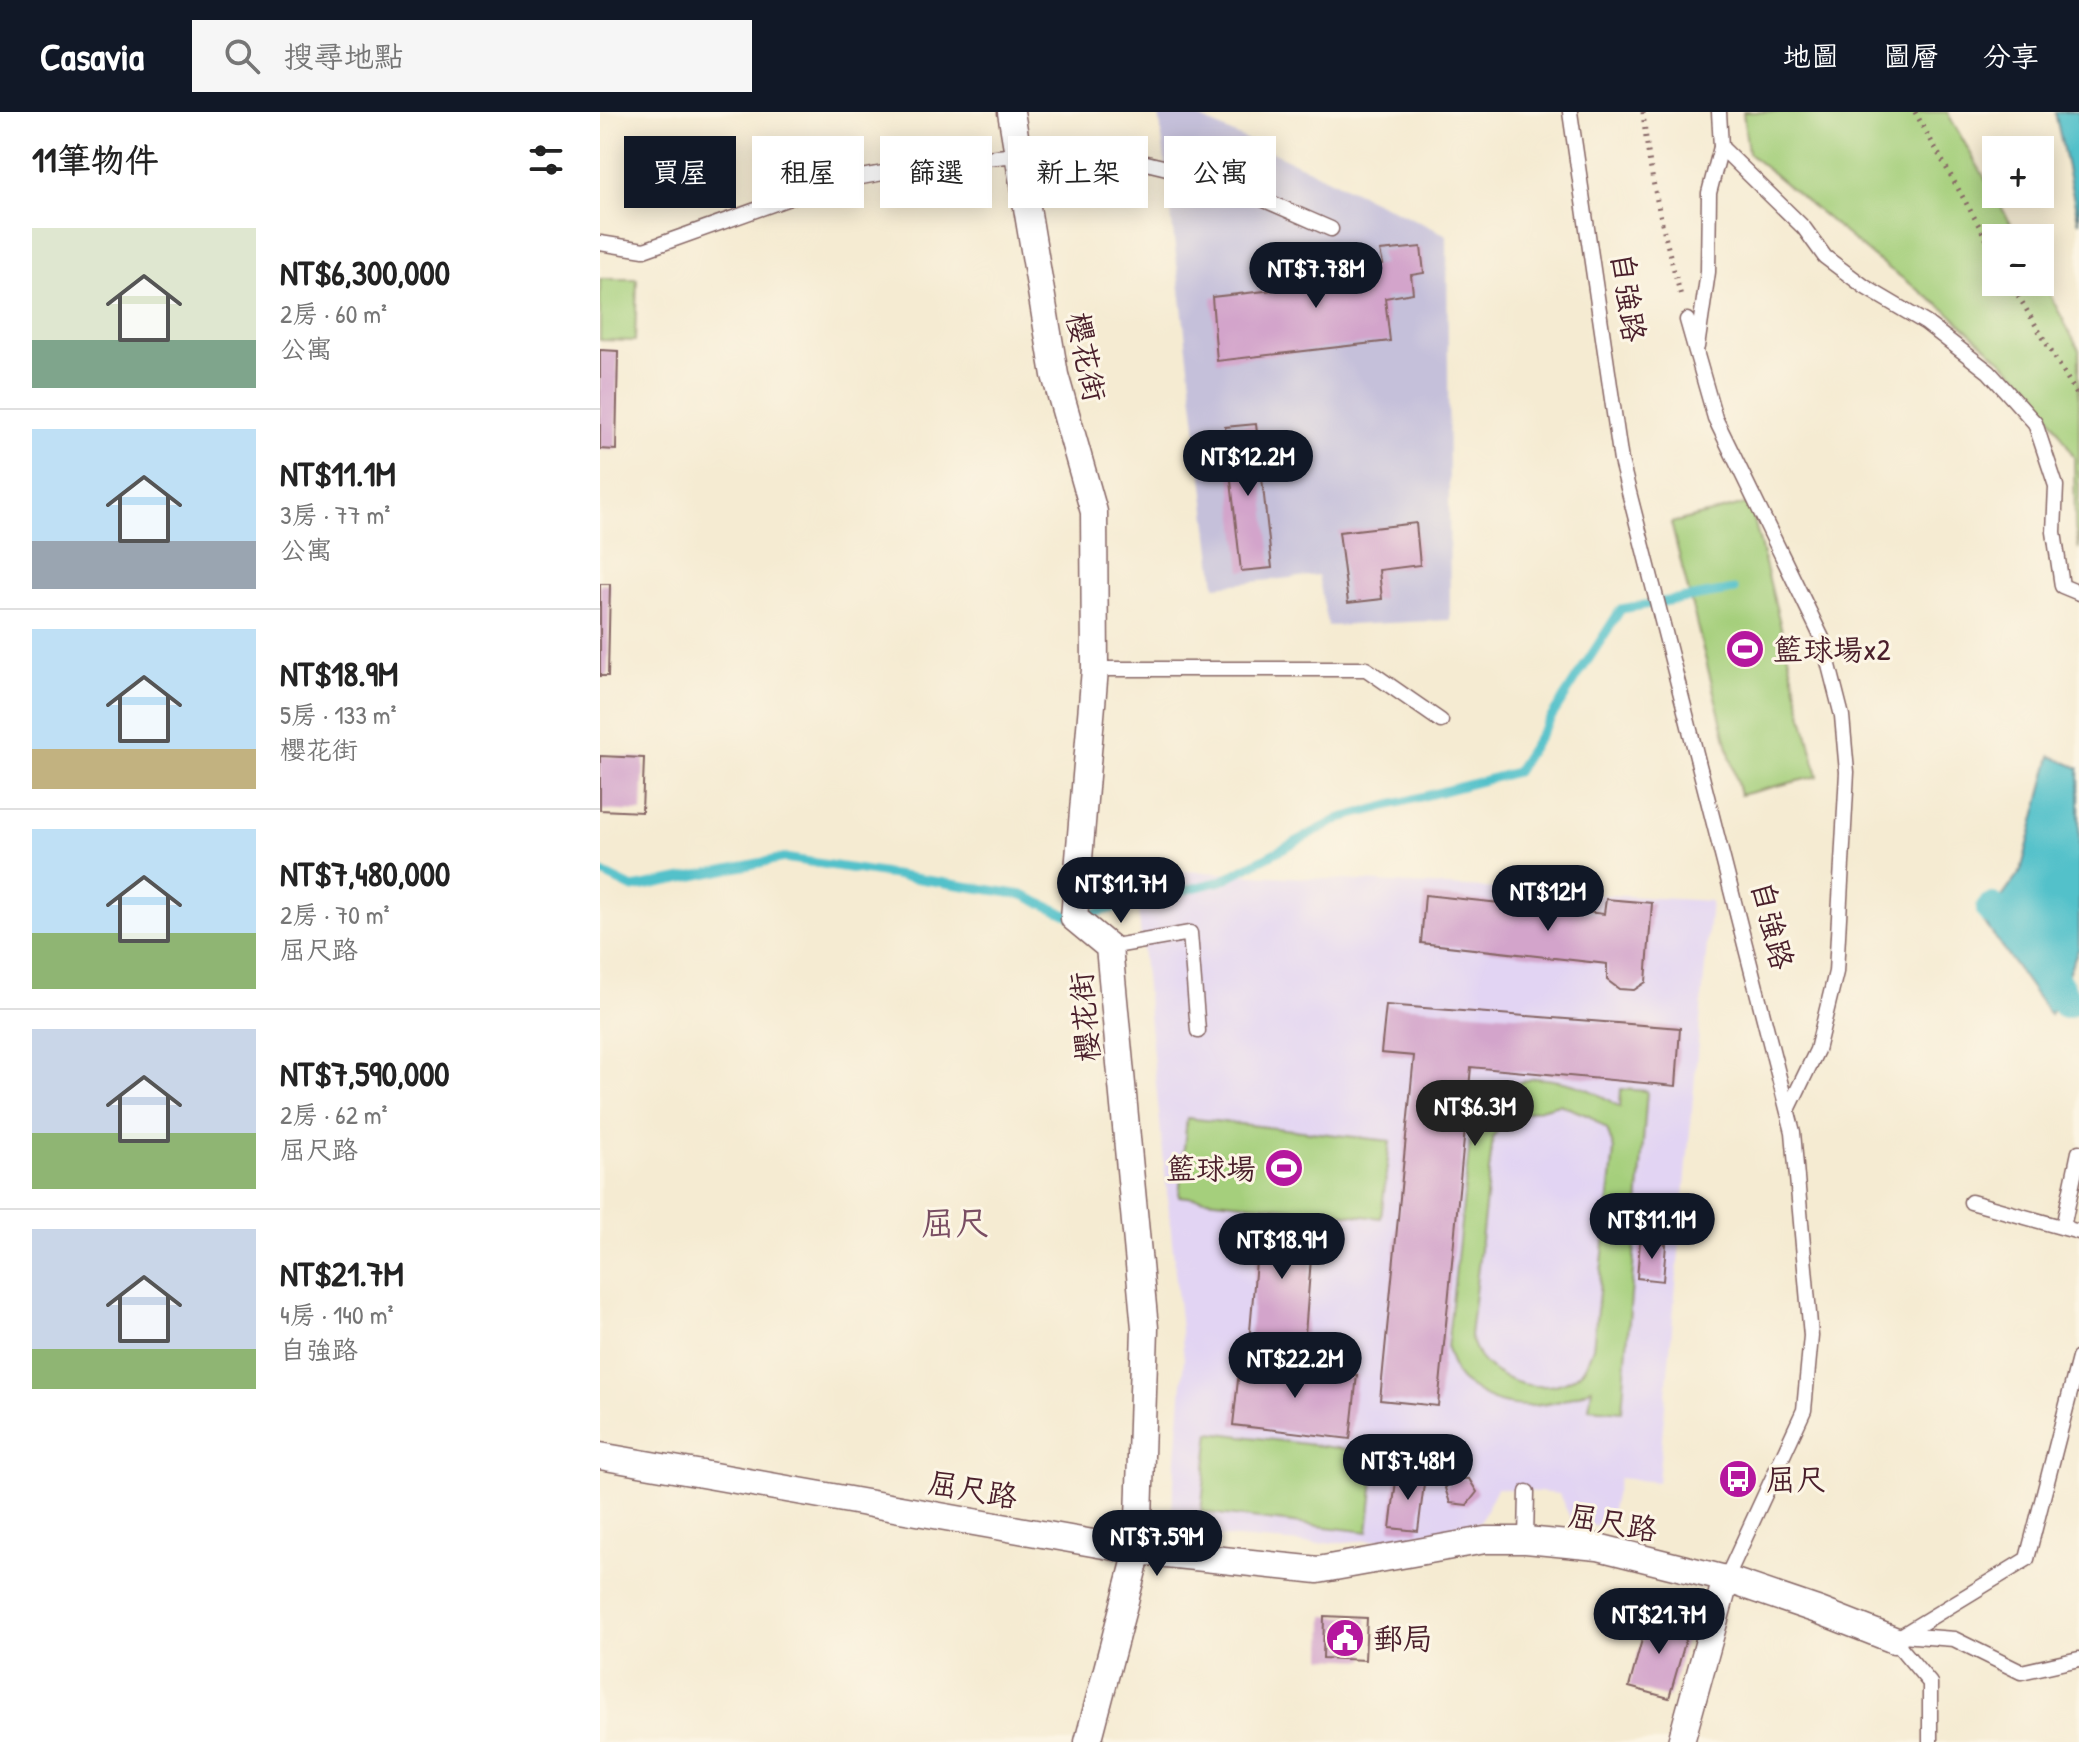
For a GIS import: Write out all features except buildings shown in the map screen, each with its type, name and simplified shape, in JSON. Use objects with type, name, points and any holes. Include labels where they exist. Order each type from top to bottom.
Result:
[{"type":"street","name":"櫻花街","points":[[1011,112],[1015,136]]},
{"type":"street","name":"櫻花街","points":[[1027,208],[1055,375],[1094,512],[1095,669],[1074,918],[1109,947],[1145,1328],[1138,1551],[1088,1742]]},
{"type":"street","name":"屈尺路","points":[[600,1456],[1138,1551],[1318,1570],[1485,1540],[1526,1540],[1598,1547],[1726,1579],[1898,1638]]},
{"type":"street","name":"自強路","points":[[1681,1742],[1726,1579]]},
{"type":"lane","name":"自強路","points":[[1570,112],[1621,461],[1793,1132],[1811,1336],[1804,1410],[1726,1579]]},
{"type":"lane","points":[[1696,352],[1708,272],[1709,193],[1721,147],[1719,112]]},
{"type":"lane","points":[[1721,147],[1804,228],[1825,257],[1865,287],[1926,323],[1989,372],[2035,423],[2056,486],[2054,532],[2062,586],[2079,593]]},
{"type":"lane","points":[[600,243],[644,250],[834,182],[943,162],[1008,156]]},
{"type":"lane","points":[[1148,163],[1221,181],[1331,229]]},
{"type":"lane","points":[[1687,320],[1715,418],[1822,638],[1842,716],[1847,772],[1836,972],[1817,1050],[1788,1110]]},
{"type":"lane","points":[[1095,669],[1366,669],[1441,721]]},
{"type":"lane","points":[[1109,947],[1190,933],[1198,1031]]},
{"type":"lane","points":[[2063,1227],[2079,1152]]},
{"type":"lane","points":[[1971,1202],[2079,1232]]},
{"type":"lane","points":[[1898,1638],[2027,1559],[2079,1358]]},
{"type":"lane","points":[[1526,1540],[1527,1492]]},
{"type":"lane","points":[[1898,1638],[1954,1639],[2021,1672],[2079,1659]]},
{"type":"lane","points":[[1898,1638],[1930,1683],[1930,1742]]},
{"type":"path","points":[[1643,112],[1660,222],[1687,320]]},
{"type":"path","points":[[1915,112],[1982,231]]},
{"type":"path","points":[[2018,296],[2079,398]]},
{"type":"shaded area","points":[[1159,112],[1187,112],[1238,136],[1164,136],[1164,154]]},
{"type":"shaded area","points":[[1276,154],[1447,235],[1450,620],[1328,626],[1318,575],[1215,586],[1170,208],[1276,208]]},
{"type":"shaded area","points":[[1134,868],[1711,901],[1658,1482],[1619,1478],[1608,1527],[1573,1524],[1559,1494],[1497,1488],[1480,1522],[1399,1538],[1315,1544],[1170,1533],[1184,1359]]},
{"type":"green space","points":[[1743,112],[1947,112],[1982,173],[1982,208],[2002,208],[2011,224],[1982,224],[1982,296],[2051,296],[2079,350],[2079,550],[2075,528],[2074,457],[2036,392],[1946,310],[1876,259],[1748,153]]},
{"type":"green space","points":[[600,279],[637,279],[635,341],[600,340]]},
{"type":"green space","name":"籃球場x2","points":[[1750,503],[1818,776],[1740,795],[1671,523]]},
{"type":"green space","points":[[1535,1078],[1570,1083],[1599,1094],[1620,1107],[1621,1089],[1647,1091],[1622,1411],[1589,1408],[1592,1388],[1547,1404],[1501,1403],[1461,1381],[1447,1348],[1473,1115],[1493,1094],[1507,1086]],"holes":[[[1559,1104],[1589,1116],[1607,1129],[1614,1150],[1593,1348],[1584,1369],[1571,1379],[1544,1386],[1515,1382],[1501,1376],[1480,1358],[1470,1336],[1493,1137],[1507,1118]]]},
{"type":"green space","name":"籃球場","points":[[1187,1118],[1390,1141],[1381,1218],[1179,1196]]},
{"type":"green space","points":[[1210,1432],[1377,1453],[1368,1532],[1201,1512]]},
{"type":"water","points":[[2055,112],[2079,112],[2079,223]]},
{"type":"water","points":[[2051,756],[2079,768],[2079,948],[2050,1015],[1984,922],[2021,871]]},
{"type":"waterway","points":[[600,872],[633,888],[784,858],[1023,895],[1074,918],[1221,881],[1341,818],[1516,772],[1621,609],[1734,590]]},
{"type":"waterway","points":[[1992,909],[2026,930],[2066,1002]]},
{"type":"place","name":"籃球場x2","points":[[1745,649]]},
{"type":"place","name":"籃球場","points":[[1284,1168]]},
{"type":"place","name":"屈尺","points":[[1738,1479]]},
{"type":"place","name":"郵局","points":[[1345,1638]]},
{"type":"district","name":"屈尺","points":[[955,1223]]}]
